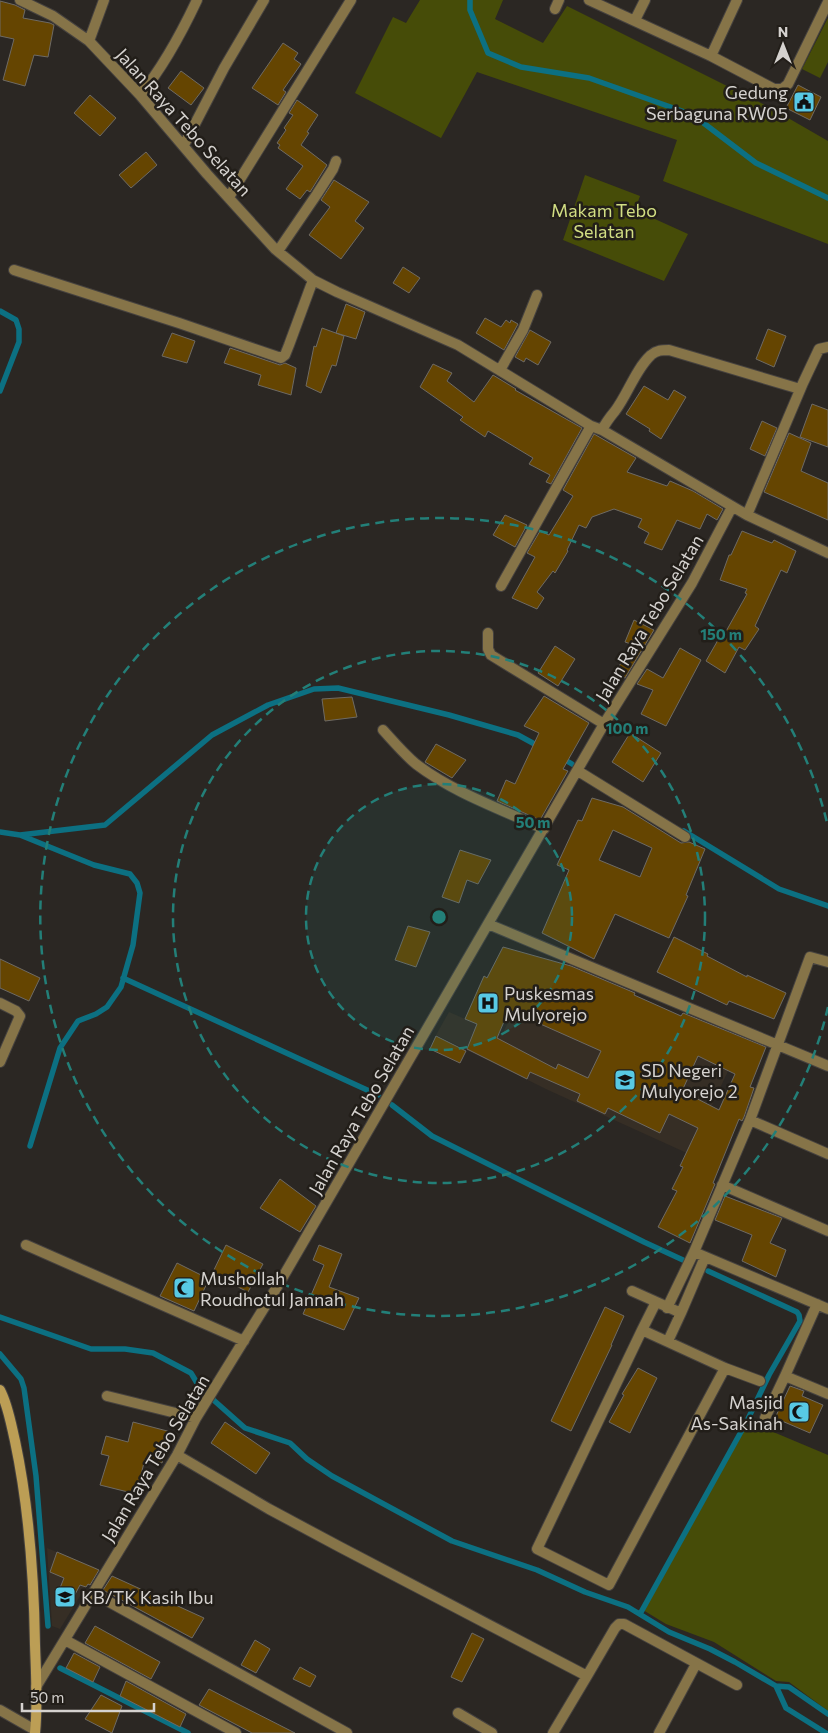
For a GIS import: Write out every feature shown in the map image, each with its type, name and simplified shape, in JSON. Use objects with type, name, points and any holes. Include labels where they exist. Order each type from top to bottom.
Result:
[{"type":"main road","points":[[0,1390],[9,1415],[21,1471],[30,1542],[36,1687],[35,1731]]},
{"type":"street","name":"Jalan Raya Tebo Selatan","points":[[20,0],[53,16],[89,41],[140,95],[207,174],[278,251],[313,280],[458,345],[591,426],[602,430],[747,515],[828,553]]},
{"type":"street","points":[[89,41],[104,0]]},
{"type":"street","points":[[140,95],[158,74],[197,0]]},
{"type":"street","points":[[184,145],[224,68],[264,0]]},
{"type":"street","points":[[229,197],[351,0]]},
{"type":"street","points":[[589,0],[711,56],[774,89],[782,89],[790,80],[828,2]]},
{"type":"street","points":[[635,20],[646,0]]},
{"type":"street","points":[[711,56],[737,0]]},
{"type":"street","points":[[278,251],[317,194],[336,161]]},
{"type":"street","points":[[14,270],[281,358],[285,355],[289,346],[313,280]]},
{"type":"street","points":[[500,370],[523,330],[537,294]]},
{"type":"street","points":[[747,515],[800,389],[819,349],[827,344]]},
{"type":"street","points":[[602,430],[638,372],[650,356],[657,351],[669,350],[800,389]]},
{"type":"street","points":[[502,586],[591,426]]},
{"type":"street","name":"Jalan Raya Tebo Selatan","points":[[36,1687],[244,1341],[604,724],[692,583],[732,506]]},
{"type":"street","points":[[488,633],[488,649],[492,655],[604,724]]},
{"type":"street","points":[[383,730],[414,762],[430,774],[454,788],[544,829]]},
{"type":"street","points":[[578,771],[685,837]]},
{"type":"street","points":[[488,924],[828,1066]]},
{"type":"street","points":[[667,1308],[694,1252],[750,1120],[810,957],[828,962]]},
{"type":"street","points":[[0,1003],[16,1011],[20,1016],[0,1062]]},
{"type":"street","points":[[750,1120],[828,1154]]},
{"type":"street","points":[[722,1185],[828,1231]]},
{"type":"street","points":[[26,1245],[244,1341]]},
{"type":"street","points":[[694,1252],[828,1309]]},
{"type":"street","points":[[668,1341],[705,1257]]},
{"type":"street","points":[[632,1291],[681,1313]]},
{"type":"street","points":[[656,1302],[537,1549],[609,1585],[724,1368]]},
{"type":"street","points":[[765,1418],[817,1304]]},
{"type":"street","points":[[642,1330],[724,1368],[760,1381]]},
{"type":"street","points":[[785,1376],[828,1394]]},
{"type":"street","points":[[107,1396],[196,1418]]},
{"type":"street","points":[[176,1455],[269,1510],[587,1676]]},
{"type":"street","points":[[93,1593],[334,1729],[347,1733]]},
{"type":"street","points":[[553,1733],[619,1624],[624,1624],[737,1685]]},
{"type":"street","points":[[65,1640],[236,1733]]},
{"type":"street","points":[[659,1733],[696,1664]]},
{"type":"street","points":[[0,1710],[35,1731]]},
{"type":"street","points":[[458,1713],[492,1733]]},
{"type":"shaded area","name":"SD Negeri Mulyorejo 2","points":[[523,990],[729,1069],[689,1154],[548,1090],[436,1035],[449,1012],[502,1035]]},
{"type":"shaded area","name":"KB/TK Kasih Ibu","points":[[47,1548],[97,1568],[60,1629],[52,1626]]},
{"type":"green space","points":[[420,0],[503,0],[495,19],[543,43],[567,6],[769,107],[828,141],[828,244],[663,181],[677,140],[477,72],[441,138],[355,93],[393,17],[406,23]]},
{"type":"green space","points":[[828,18],[828,62],[820,78],[802,69]]},
{"type":"green space","name":"Makam Tebo Selatan","points":[[585,175],[640,196],[635,210],[688,234],[664,281],[563,240]]},
{"type":"green space","points":[[747,1421],[828,1455],[828,1711],[789,1682],[776,1681],[714,1642],[666,1624],[643,1610]]},
{"type":"building","points":[[0,1],[25,10],[23,18],[54,25],[48,57],[34,55],[25,86],[3,80],[14,39],[0,36]]},
{"type":"building","points":[[283,43],[298,53],[294,59],[301,64],[283,90],[286,92],[278,105],[252,88]]},
{"type":"building","points":[[181,71],[204,88],[191,105],[168,88]]},
{"type":"building","name":"Gedung Serbaguna RW05","points":[[798,85],[821,97],[810,120],[786,108]]},
{"type":"building","points":[[90,95],[116,118],[100,136],[74,113]]},
{"type":"building","points":[[297,100],[318,115],[301,145],[327,165],[310,192],[307,190],[300,199],[286,189],[303,166],[278,148],[280,145],[277,143],[293,115],[289,113]]},
{"type":"building","points":[[146,152],[157,165],[131,188],[119,175]]},
{"type":"building","points":[[334,180],[369,202],[355,221],[364,228],[341,259],[309,235],[330,207],[321,200]]},
{"type":"building","points":[[403,267],[420,278],[409,293],[393,283]]},
{"type":"building","points":[[346,304],[365,312],[356,339],[336,333]]},
{"type":"building","points":[[485,318],[501,327],[506,320],[510,323],[511,320],[518,324],[504,350],[476,333]]},
{"type":"building","points":[[322,328],[344,336],[336,366],[332,365],[321,393],[306,386],[314,346],[316,347]]},
{"type":"building","points":[[768,329],[786,336],[774,367],[756,359]]},
{"type":"building","points":[[530,330],[551,342],[538,365],[526,358],[524,362],[515,357]]},
{"type":"building","points":[[172,333],[195,341],[187,363],[162,356]]},
{"type":"building","points":[[230,348],[280,365],[285,363],[296,368],[291,395],[258,385],[261,375],[224,363]]},
{"type":"building","points":[[433,364],[452,373],[447,381],[474,402],[493,375],[515,390],[582,428],[551,484],[546,482],[550,475],[529,464],[533,458],[488,431],[485,437],[460,420],[463,417],[420,387]]},
{"type":"building","points":[[644,386],[668,400],[674,390],[686,397],[661,439],[649,431],[650,429],[626,414]]},
{"type":"building","points":[[812,404],[828,410],[828,447],[800,437]]},
{"type":"building","points":[[762,421],[777,428],[765,456],[750,449]]},
{"type":"building","points":[[789,433],[811,443],[801,471],[828,483],[828,520],[764,492]]},
{"type":"building","points":[[594,434],[636,458],[627,472],[667,486],[670,481],[693,491],[723,509],[717,520],[707,514],[700,529],[677,520],[662,550],[644,543],[649,533],[638,527],[642,519],[614,509],[592,517],[586,528],[579,525],[568,551],[555,573],[553,571],[537,592],[544,598],[537,609],[512,598],[535,557],[527,553],[540,531],[549,535],[573,496],[563,490]]},
{"type":"building","points":[[505,515],[527,525],[515,547],[493,535]]},
{"type":"building","points":[[742,531],[772,543],[774,540],[796,551],[787,573],[781,570],[755,626],[759,629],[745,650],[739,647],[725,673],[706,661],[718,640],[720,642],[747,594],[745,593],[747,589],[720,580],[729,555],[731,555]]},
{"type":"building","points":[[634,620],[654,630],[625,678],[615,674],[631,644],[625,642]]},
{"type":"building","points":[[555,646],[575,659],[558,686],[538,673]]},
{"type":"building","points":[[680,648],[701,660],[666,726],[641,714],[653,690],[637,684],[647,669],[663,678]]},
{"type":"building","points":[[544,696],[589,723],[563,769],[568,771],[540,820],[497,801],[506,780],[515,784],[539,733],[524,726]]},
{"type":"building","points":[[352,697],[357,717],[325,721],[322,699]]},
{"type":"building","points":[[630,733],[661,753],[643,782],[612,762]]},
{"type":"building","points":[[436,744],[466,760],[452,778],[425,762]]},
{"type":"building","points":[[592,798],[623,807],[681,843],[689,842],[705,849],[686,895],[688,896],[669,938],[615,914],[594,959],[542,933],[569,870],[557,865],[578,820],[582,821]],"holes":[[[613,830],[652,848],[640,877],[599,860]]]},
{"type":"building","points":[[460,850],[491,860],[478,884],[467,880],[459,903],[442,897]]},
{"type":"building","points":[[408,926],[430,932],[416,967],[395,960]]},
{"type":"building","points":[[674,937],[747,977],[747,975],[786,993],[774,1019],[729,1001],[727,1005],[657,972]]},
{"type":"building","points":[[503,947],[571,966],[635,993],[634,995],[681,1016],[683,1013],[766,1047],[750,1087],[754,1088],[744,1117],[742,1121],[739,1119],[713,1183],[715,1184],[690,1243],[658,1227],[677,1191],[672,1189],[683,1167],[680,1166],[698,1128],[669,1114],[660,1133],[608,1108],[605,1114],[577,1101],[580,1094],[530,1072],[527,1079],[467,1049],[477,1024],[465,1019],[484,976],[487,978]],"holes":[[[509,1010],[601,1051],[588,1078],[558,1064],[556,1069],[497,1038]],[[698,1056],[735,1074],[719,1110],[682,1091]]]},
{"type":"building","points":[[0,959],[40,978],[29,1001],[0,988]]},
{"type":"building","points":[[436,1036],[466,1051],[460,1063],[430,1049]]},
{"type":"building","points":[[280,1179],[316,1206],[300,1232],[260,1208]]},
{"type":"building","points":[[725,1196],[782,1218],[770,1243],[786,1250],[776,1277],[742,1261],[752,1235],[715,1220]]},
{"type":"building","points":[[226,1245],[263,1264],[248,1292],[212,1274]]},
{"type":"building","points":[[319,1245],[342,1254],[329,1287],[359,1298],[344,1330],[303,1314],[324,1265],[313,1260]]},
{"type":"building","name":"Mushollah Roudhotul Jannah","points":[[177,1263],[209,1279],[194,1311],[160,1296]]},
{"type":"building","points":[[605,1307],[624,1316],[571,1431],[551,1421]]},
{"type":"building","points":[[638,1368],[657,1378],[630,1433],[609,1422],[624,1395],[622,1394]]},
{"type":"building","name":"Masjid As-Sakinah","points":[[790,1386],[804,1391],[802,1396],[823,1405],[810,1433],[775,1418]]},
{"type":"building","points":[[133,1422],[171,1432],[162,1463],[145,1459],[136,1494],[100,1485],[109,1456],[101,1454],[106,1436],[128,1442]]},
{"type":"building","points":[[225,1422],[270,1453],[256,1474],[211,1443]]},
{"type":"building","points":[[57,1552],[99,1570],[90,1585],[88,1584],[86,1587],[80,1585],[72,1600],[58,1593],[64,1578],[50,1572]]},
{"type":"building","points":[[112,1576],[204,1618],[192,1638],[103,1590]]},
{"type":"building","points":[[95,1626],[160,1662],[151,1679],[85,1643]]},
{"type":"building","points":[[472,1633],[484,1639],[462,1682],[451,1677]]},
{"type":"building","points":[[255,1640],[270,1649],[256,1673],[241,1665]]},
{"type":"building","points":[[74,1653],[100,1667],[93,1682],[66,1668]]},
{"type":"building","points":[[300,1667],[316,1676],[310,1687],[293,1679]]},
{"type":"building","points":[[126,1681],[186,1714],[180,1727],[120,1696]]},
{"type":"building","points":[[209,1689],[295,1733],[252,1733],[199,1705]]},
{"type":"building","points":[[101,1695],[122,1706],[112,1733],[85,1719]]},
{"type":"waterway","points":[[470,0],[470,10],[488,53],[521,67],[589,78],[693,115],[756,163],[828,198]]},
{"type":"waterway","points":[[0,311],[16,320],[19,329],[19,342],[0,391]]},
{"type":"waterway","points":[[20,835],[105,825],[212,735],[268,705],[314,689],[338,688],[449,715],[518,735],[540,747]]},
{"type":"waterway","points":[[562,758],[572,764]]},
{"type":"waterway","points":[[684,831],[779,889],[828,906]]},
{"type":"waterway","points":[[0,832],[20,835],[94,865],[130,874],[137,883],[140,893],[133,945],[121,987],[107,1007],[96,1014],[78,1021],[60,1048],[30,1146]]},
{"type":"waterway","points":[[123,978],[378,1095]]},
{"type":"waterway","points":[[392,1105],[432,1136],[683,1260]]},
{"type":"waterway","points":[[640,1614],[800,1321],[797,1312],[708,1271]]},
{"type":"waterway","points":[[0,1317],[91,1349],[125,1349],[153,1353],[191,1373],[200,1388],[245,1428],[290,1443],[307,1459],[332,1476],[452,1541],[537,1570],[585,1592],[628,1607],[669,1632],[710,1649],[776,1686],[789,1687],[828,1714]]},
{"type":"waterway","points":[[0,1354],[21,1379],[24,1388],[36,1476],[48,1626]]},
{"type":"waterway","points":[[60,1668],[188,1733]]},
{"type":"waterway","points":[[776,1686],[786,1708],[826,1733]]},
{"type":"place","name":"Gedung Serbaguna RW05","points":[[804,102]]},
{"type":"place","name":"Puskesmas Mulyorejo","points":[[488,1003]]},
{"type":"place","name":"SD Negeri Mulyorejo 2","points":[[625,1080]]},
{"type":"place","name":"Mushollah Roudhotul Jannah","points":[[184,1288]]},
{"type":"place","name":"Masjid As-Sakinah","points":[[799,1412]]},
{"type":"place","name":"KB/TK Kasih Ibu","points":[[65,1597]]}]
